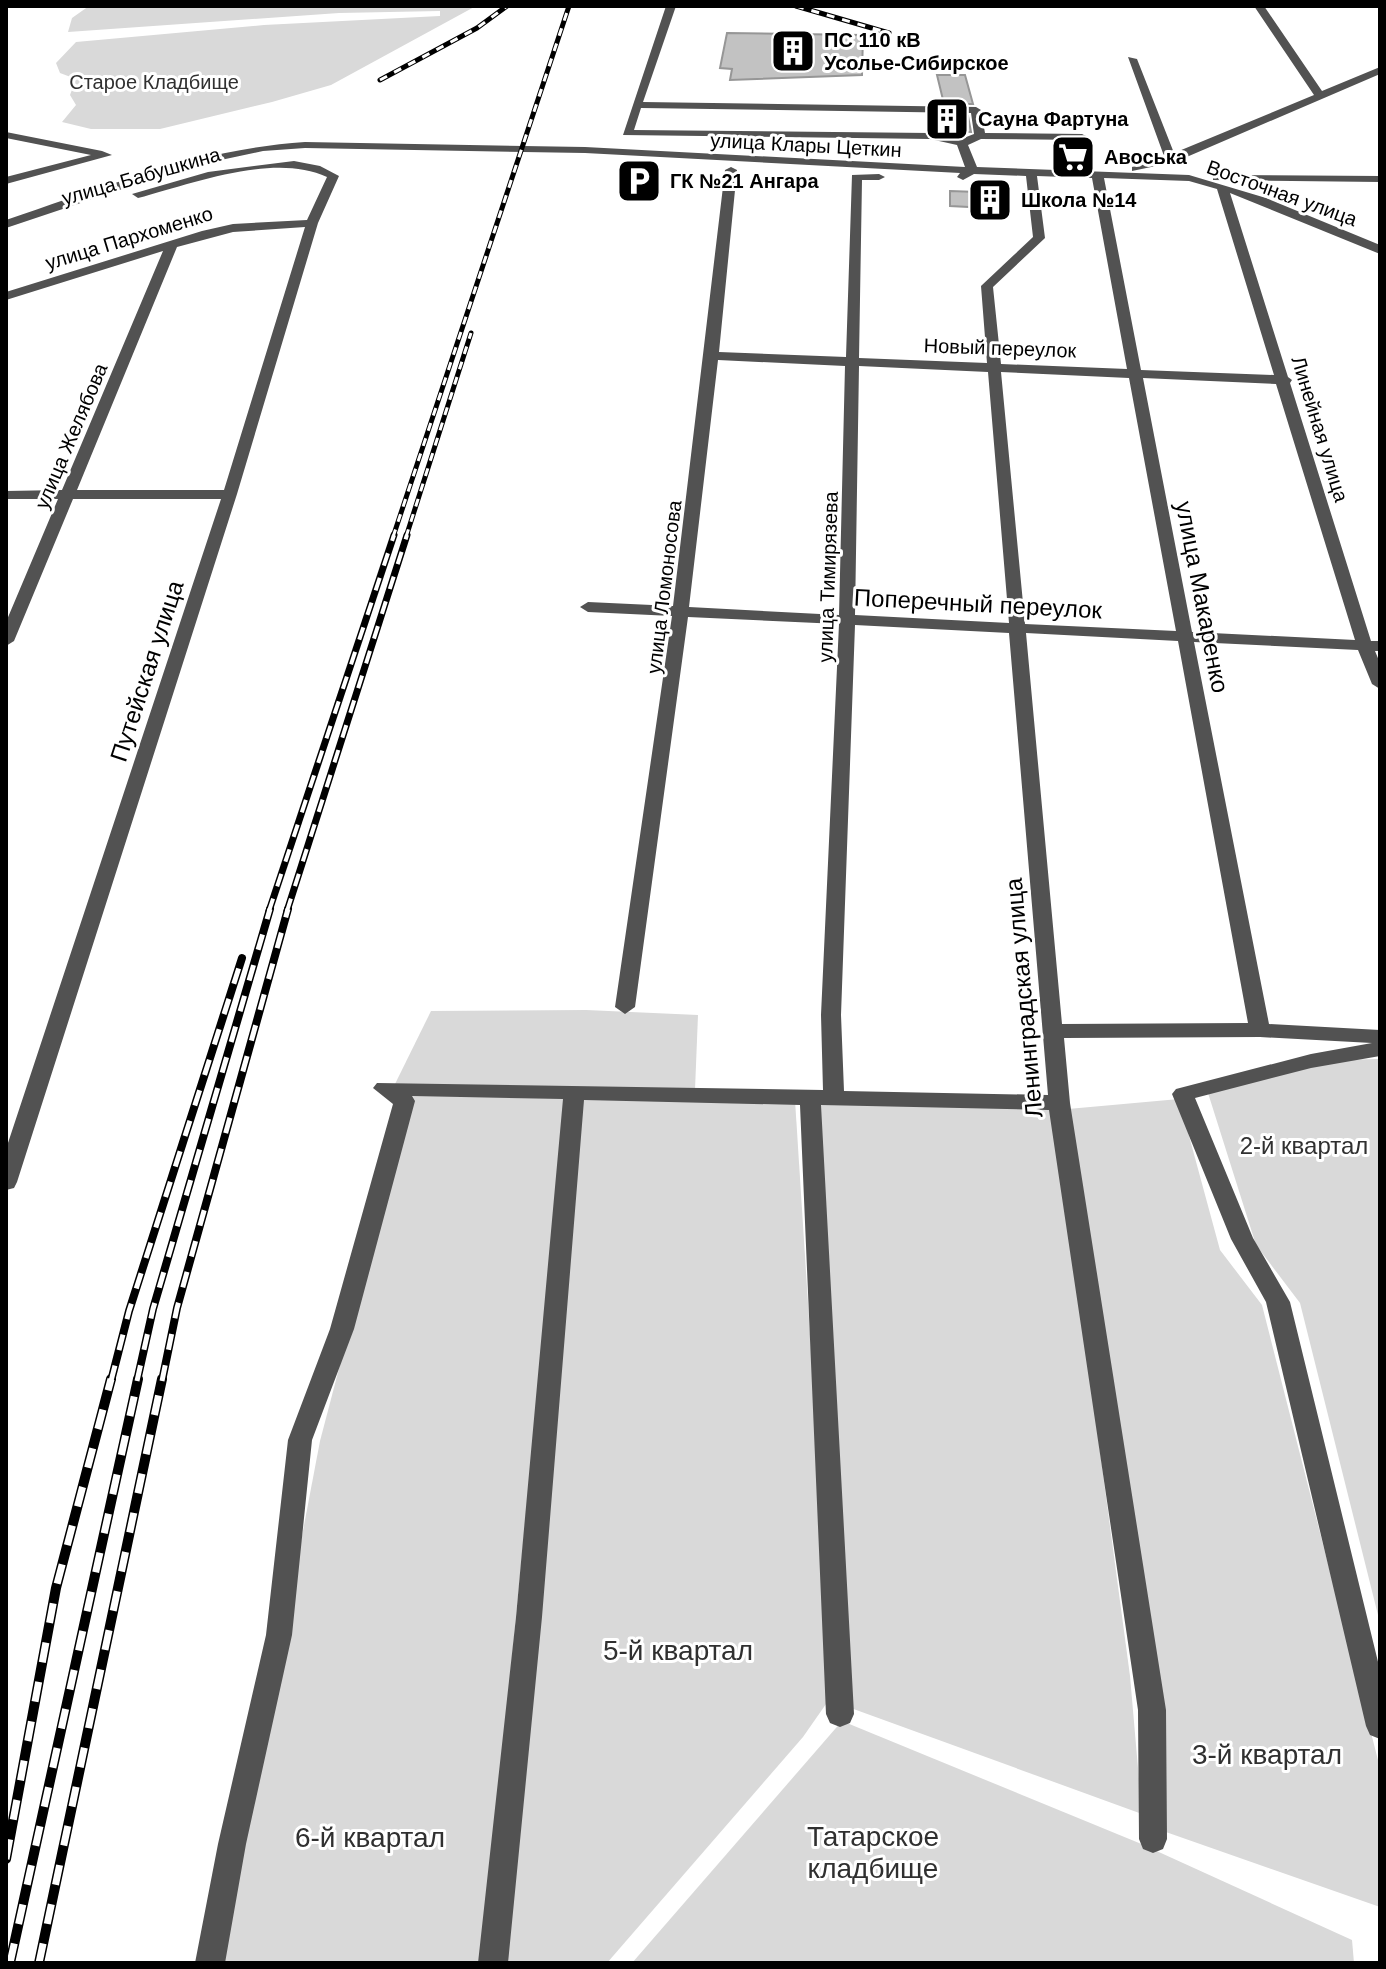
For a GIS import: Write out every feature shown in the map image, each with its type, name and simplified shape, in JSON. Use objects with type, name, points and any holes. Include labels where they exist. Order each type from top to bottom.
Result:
[{"type":"street","points":[[636,105],[671,6]]},
{"type":"street","points":[[1259,6],[1321,97]]},
{"type":"street","points":[[1132,59],[1171,160]]},
{"type":"street","points":[[1121,174],[1171,160],[1380,70]]},
{"type":"street","name":"улица Клары Цеткин","points":[[962,143],[930,136],[627,133],[636,105],[976,110],[980,136]]},
{"type":"street","name":"улица Бабушкина","points":[[6,135],[106,155],[6,181]]},
{"type":"street","points":[[620,164],[952,179],[967,176],[972,170],[962,143],[980,136],[1082,137]]},
{"type":"street","name":"улица Клары Цеткин","points":[[6,224],[220,156],[263,148],[338,145],[585,150],[972,170],[1121,174]]},
{"type":"street","name":"улица Бабушкина","points":[[6,234],[237,167],[308,168],[327,171],[333,176]]},
{"type":"street","points":[[6,193],[60,168]]},
{"type":"street","name":"улица Ломоносова","points":[[625,1007],[682,613],[714,356],[731,170]]},
{"type":"street","name":"Ленинградская улица","points":[[1031,172],[1039,238],[987,286],[1059,1103],[1152,1710],[1153,1839]]},
{"type":"street","name":"улица Макаренко","points":[[1097,174],[1260,1030]]},
{"type":"street","name":"Восточная улица","points":[[1121,174],[1189,178],[1222,186],[1380,250]]},
{"type":"street","name":"Путейская улица","points":[[6,1182],[230,494],[312,223],[333,176]]},
{"type":"street","name":"улица Тимирязева","points":[[840,1714],[822,1097],[831,1015],[847,621],[856,177]]},
{"type":"street","points":[[1189,178],[1380,179]]},
{"type":"street","name":"Линейная улица","points":[[1222,186],[1373,647],[1380,684]]},
{"type":"street","name":"улица Пархоменко","points":[[7,297],[233,228],[312,223]]},
{"type":"street","name":"улица Желябова","points":[[6,641],[172,245]]},
{"type":"street","name":"Новый переулок","points":[[714,356],[1285,380]]},
{"type":"street","points":[[6,495],[230,494]]},
{"type":"street","name":"Поперечный переулок","points":[[588,607],[1373,647]]},
{"type":"street","points":[[1053,1031],[1260,1030],[1380,1037]]},
{"type":"street","points":[[1380,1049],[1311,1061],[1183,1094],[1242,1239],[1278,1302],[1380,1726]]},
{"type":"street","points":[[210,1963],[232,1844],[279,1635],[300,1440],[342,1329],[404,1101],[384,1088],[1059,1103]]},
{"type":"street","points":[[493,1963],[529,1617],[574,1091]]},
{"type":"green space","name":"Старое Кладбище","points":[[89,6],[476,6],[331,85],[160,129],[91,129],[62,122],[76,105],[70,95],[76,79],[60,73],[56,63],[76,42],[264,25],[440,16],[440,11],[339,13],[68,32],[72,18]]},
{"type":"green space","points":[[586,1010],[698,1015],[695,1090],[395,1084],[431,1011]]},
{"type":"green space","name":"2-й квартал","points":[[1380,1059],[1380,1623],[1300,1303],[1256,1245],[1208,1093],[1332,1060]]},
{"type":"green space","name":"6-й квартал","points":[[411,1094],[567,1096],[482,1963],[226,1963],[222,1958],[320,1441]]},
{"type":"green space","name":"5-й квартал","points":[[577,1099],[795,1100],[833,1694],[803,1737],[607,1963],[499,1963]]},
{"type":"green space","name":"3-й квартал","points":[[1179,1099],[1220,1250],[1262,1305],[1380,1768],[1380,1907],[1163,1831],[1068,1109]]},
{"type":"green space","points":[[817,1102],[1054,1107],[1130,1676],[1142,1814],[848,1707]]},
{"type":"green space","name":"Татарское кладбище","points":[[842,1721],[1139,1843],[1352,1940],[1354,1963],[632,1963]]},
{"type":"building","name":"ПС 110 кВ Усолье-Сибирское","points":[[727,33],[863,35],[862,75],[730,80],[732,69],[720,68]]},
{"type":"building","points":[[937,75],[965,75],[973,104],[944,104]]},
{"type":"building","points":[[929,115],[968,116],[971,132],[932,130]]},
{"type":"building","name":"Школа №14","points":[[950,191],[1006,193],[1007,209],[950,206]]},
{"type":"railway","points":[[380,80],[477,28],[507,6]]},
{"type":"railway","points":[[393,537],[569,6]]},
{"type":"railway","points":[[796,6],[889,33]]},
{"type":"railway","points":[[406,537],[471,333]]},
{"type":"railway","points":[[269,911],[394,535]]},
{"type":"railway","points":[[287,911],[407,535]]},
{"type":"railway","points":[[137,1381],[153,1309],[270,909]]},
{"type":"railway","points":[[162,1381],[177,1308],[288,909]]},
{"type":"railway","points":[[111,1381],[129,1311],[242,958]]},
{"type":"railway","points":[[6,1859],[56,1588],[111,1379]]},
{"type":"railway","points":[[10,1963],[138,1379]]},
{"type":"railway","points":[[39,1963],[162,1379]]},
{"type":"place","name":"ПС 110 кВ Усолье-Сибирское","points":[[793,51]]},
{"type":"place","name":"Сауна Фартуна","points":[[947,119]]},
{"type":"place","name":"Авоська","points":[[1073,157]]},
{"type":"place","name":"ГК №21 Ангара","points":[[639,181]]},
{"type":"place","name":"Школа №14","points":[[990,200]]}]
